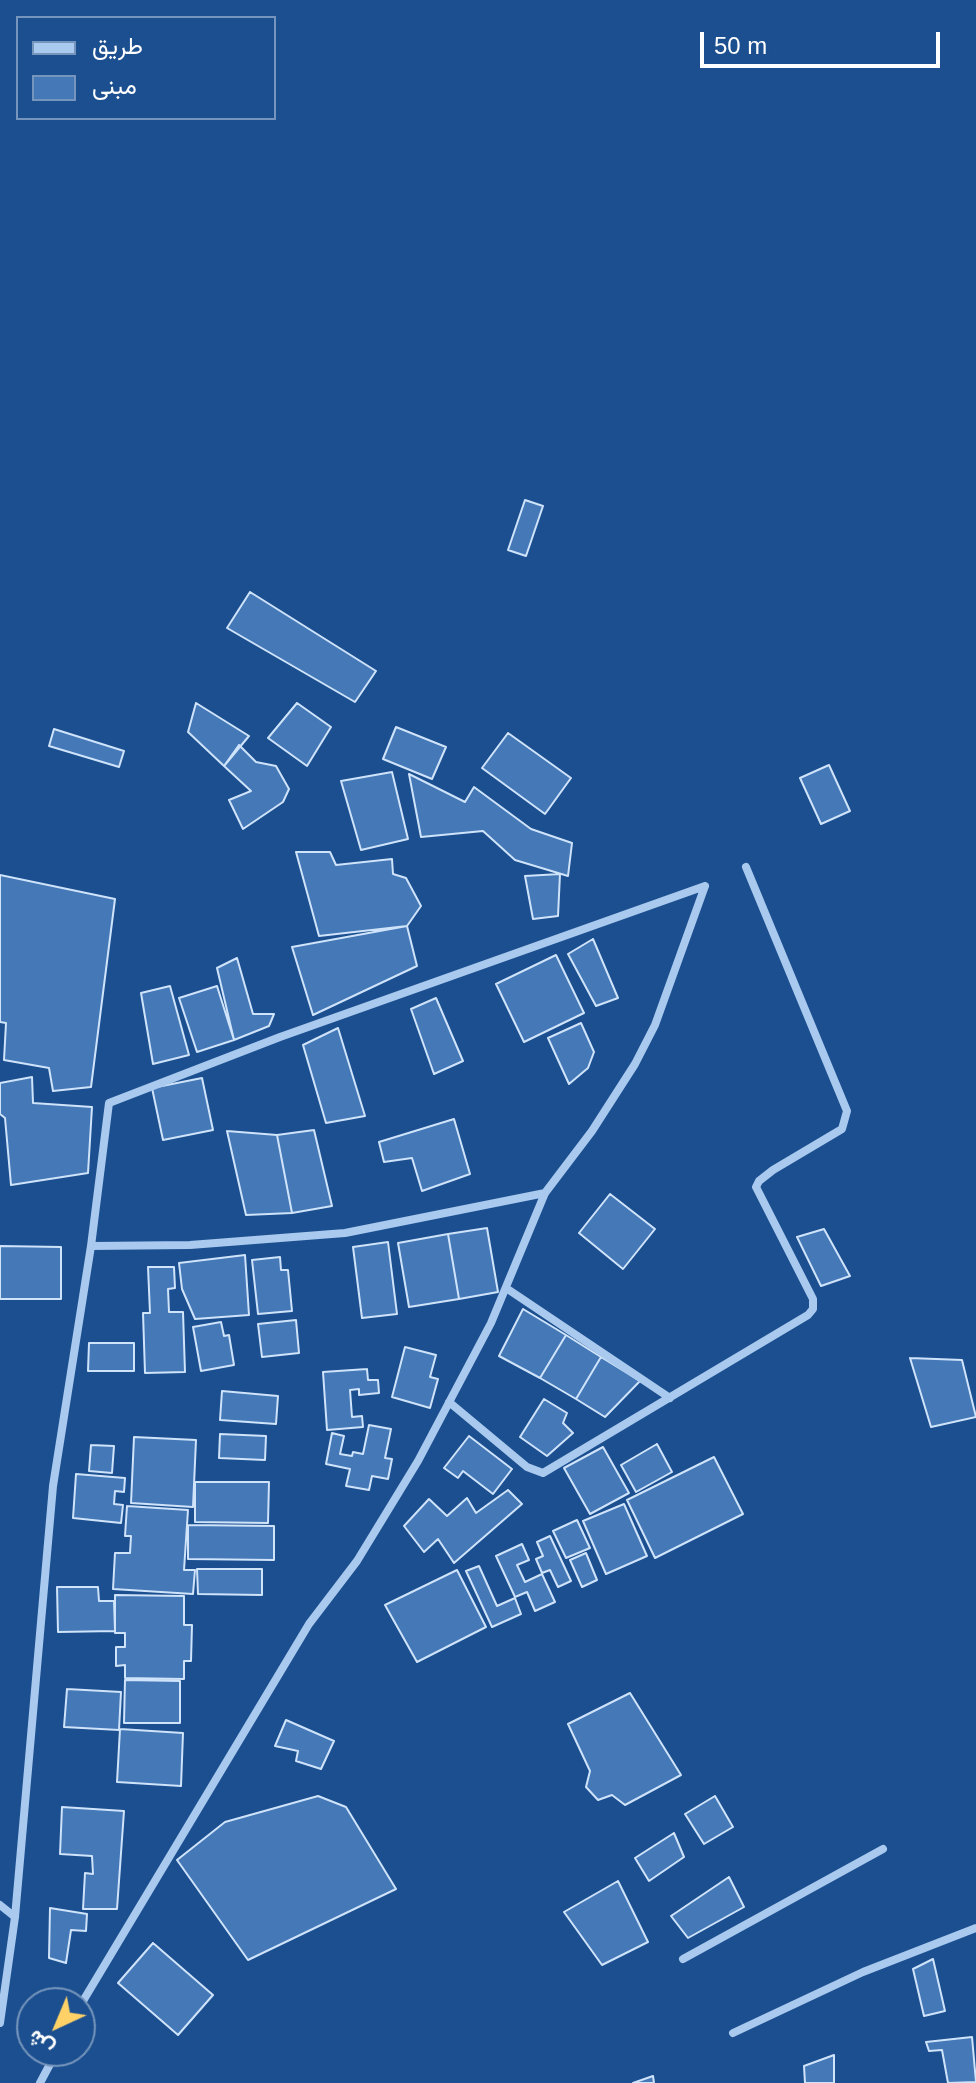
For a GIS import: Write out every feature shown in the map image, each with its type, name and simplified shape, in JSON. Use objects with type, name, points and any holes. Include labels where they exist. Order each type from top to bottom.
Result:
[{"type":"street","points":[[449,1402],[527,1467],[543,1473],[808,1315],[813,1309],[813,1299],[756,1187],[773,1170],[842,1129],[847,1111],[746,867]]},
{"type":"street","points":[[0,2023],[15,1917],[53,1486],[91,1246],[109,1103],[280,1037],[705,886],[655,1025],[635,1064],[592,1131],[545,1193],[491,1323],[418,1461],[357,1561],[309,1624],[91,1987]]},
{"type":"street","points":[[91,1246],[190,1245],[345,1233],[545,1193]]},
{"type":"street","points":[[506,1288],[670,1398]]},
{"type":"street","points":[[683,1959],[883,1849]]},
{"type":"street","points":[[0,1905],[15,1917]]},
{"type":"street","points":[[733,2033],[863,1972],[976,1928]]},
{"type":"building","points":[[525,500],[543,506],[526,556],[508,550]]},
{"type":"building","points":[[250,592],[376,671],[355,702],[227,628]]},
{"type":"building","points":[[196,703],[249,736],[224,766],[188,732]]},
{"type":"building","points":[[297,703],[331,727],[307,766],[268,738]]},
{"type":"building","points":[[396,727],[446,747],[432,779],[383,759]]},
{"type":"building","points":[[54,729],[124,751],[119,767],[49,746]]},
{"type":"building","points":[[508,733],[571,778],[545,814],[482,768]]},
{"type":"building","points":[[239,745],[256,762],[276,766],[289,789],[283,802],[243,829],[229,800],[251,791],[224,766]]},
{"type":"building","points":[[829,765],[850,811],[821,824],[800,778]]},
{"type":"building","points":[[392,772],[408,839],[361,850],[341,781]]},
{"type":"building","points":[[409,774],[465,802],[474,787],[531,829],[572,843],[568,876],[515,860],[483,831],[421,837]]},
{"type":"building","points":[[296,852],[330,852],[336,865],[392,859],[393,874],[406,878],[421,906],[407,926],[319,936]]},
{"type":"building","points":[[560,874],[558,916],[533,919],[525,876]]},
{"type":"building","points":[[0,875],[115,899],[91,1087],[53,1091],[49,1068],[4,1060],[6,1023],[0,1022]]},
{"type":"building","points":[[407,926],[417,966],[313,1015],[292,947]]},
{"type":"building","points":[[593,939],[618,998],[596,1006],[568,954]]},
{"type":"building","points":[[556,955],[584,1013],[524,1042],[496,984]]},
{"type":"building","points":[[237,958],[253,1014],[274,1014],[269,1026],[234,1040],[217,968]]},
{"type":"building","points":[[170,986],[189,1055],[153,1064],[141,993]]},
{"type":"building","points":[[217,986],[234,1040],[197,1052],[179,998]]},
{"type":"building","points":[[436,998],[463,1061],[434,1074],[411,1009]]},
{"type":"building","points":[[581,1023],[594,1052],[588,1068],[569,1084],[548,1038]]},
{"type":"building","points":[[338,1028],[365,1116],[326,1123],[303,1045]]},
{"type":"building","points":[[32,1077],[33,1103],[92,1107],[88,1173],[11,1185],[5,1118],[0,1114],[0,1083]]},
{"type":"building","points":[[202,1078],[213,1130],[163,1140],[152,1088]]},
{"type":"building","points":[[454,1119],[470,1174],[422,1191],[412,1158],[384,1162],[379,1142]]},
{"type":"building","points":[[314,1130],[332,1206],[292,1213],[277,1135]]},
{"type":"building","points":[[227,1131],[277,1135],[292,1213],[246,1215]]},
{"type":"building","points":[[610,1194],[655,1229],[623,1269],[579,1233]]},
{"type":"building","points":[[487,1228],[498,1292],[459,1299],[448,1234]]},
{"type":"building","points":[[824,1229],[850,1276],[821,1286],[797,1237]]},
{"type":"building","points":[[448,1234],[459,1299],[409,1307],[398,1243]]},
{"type":"building","points":[[388,1242],[397,1314],[362,1318],[353,1247]]},
{"type":"building","points":[[0,1246],[61,1247],[61,1299],[0,1299]]},
{"type":"building","points":[[245,1255],[249,1315],[195,1319],[182,1289],[179,1263]]},
{"type":"building","points":[[280,1257],[281,1270],[288,1270],[292,1311],[258,1314],[252,1260]]},
{"type":"building","points":[[148,1267],[174,1267],[175,1288],[168,1289],[169,1312],[183,1312],[185,1372],[145,1373],[143,1313],[150,1313]]},
{"type":"building","points":[[523,1309],[566,1335],[540,1378],[499,1356]]},
{"type":"building","points":[[296,1320],[299,1353],[262,1357],[258,1324]]},
{"type":"building","points":[[221,1322],[224,1336],[229,1335],[234,1365],[201,1371],[193,1327]]},
{"type":"building","points":[[566,1335],[601,1357],[576,1399],[540,1378]]},
{"type":"building","points":[[89,1343],[134,1343],[134,1371],[88,1371]]},
{"type":"building","points":[[405,1347],[436,1355],[430,1377],[438,1379],[430,1408],[392,1397]]},
{"type":"building","points":[[601,1357],[640,1381],[605,1417],[576,1399]]},
{"type":"building","points":[[910,1358],[962,1360],[976,1417],[931,1427]]},
{"type":"building","points":[[367,1369],[368,1380],[378,1380],[379,1393],[359,1395],[359,1389],[350,1390],[352,1417],[362,1416],[363,1427],[327,1430],[323,1372]]},
{"type":"building","points":[[222,1391],[278,1396],[276,1424],[220,1420]]},
{"type":"building","points":[[544,1399],[567,1413],[563,1423],[573,1433],[547,1456],[520,1437]]},
{"type":"building","points":[[369,1425],[391,1429],[385,1458],[392,1459],[388,1479],[372,1476],[369,1490],[346,1486],[350,1469],[326,1464],[332,1433],[344,1436],[340,1454],[363,1454]]},
{"type":"building","points":[[220,1434],[266,1436],[265,1460],[219,1458]]},
{"type":"building","points":[[469,1436],[512,1469],[493,1494],[463,1471],[458,1478],[444,1468]]},
{"type":"building","points":[[134,1437],[196,1440],[193,1507],[131,1503]]},
{"type":"building","points":[[657,1444],[672,1472],[636,1492],[621,1465]]},
{"type":"building","points":[[91,1445],[114,1446],[112,1473],[89,1471]]},
{"type":"building","points":[[603,1447],[629,1493],[590,1514],[564,1468]]},
{"type":"building","points":[[714,1457],[743,1514],[655,1558],[627,1500]]},
{"type":"building","points":[[76,1474],[125,1478],[124,1492],[115,1491],[114,1504],[123,1505],[121,1523],[73,1518]]},
{"type":"building","points":[[195,1482],[269,1482],[268,1523],[195,1522]]},
{"type":"building","points":[[508,1490],[522,1504],[454,1563],[438,1539],[424,1552],[404,1526],[429,1499],[447,1516],[467,1498],[476,1513]]},
{"type":"building","points":[[624,1504],[647,1556],[606,1574],[583,1521]]},
{"type":"building","points":[[127,1506],[188,1510],[184,1570],[195,1570],[193,1594],[113,1589],[115,1553],[130,1553],[131,1536],[125,1536]]},
{"type":"building","points":[[577,1520],[590,1548],[566,1558],[553,1531]]},
{"type":"building","points":[[188,1525],[274,1526],[274,1560],[188,1559]]},
{"type":"building","points":[[550,1536],[571,1581],[558,1587],[550,1570],[542,1573],[536,1559],[543,1556],[537,1542]]},
{"type":"building","points":[[522,1544],[529,1560],[517,1565],[525,1582],[542,1574],[555,1602],[535,1611],[527,1592],[515,1597],[496,1556]]},
{"type":"building","points":[[586,1553],[597,1580],[582,1587],[570,1560]]},
{"type":"building","points":[[479,1566],[497,1606],[515,1598],[521,1614],[492,1627],[466,1571]]},
{"type":"building","points":[[197,1569],[262,1569],[262,1595],[198,1594]]},
{"type":"building","points":[[457,1570],[486,1627],[417,1662],[385,1605]]},
{"type":"building","points":[[57,1587],[98,1587],[99,1601],[114,1601],[115,1631],[58,1632]]},
{"type":"building","points":[[115,1595],[184,1596],[184,1625],[192,1625],[191,1661],[184,1661],[184,1679],[125,1678],[125,1665],[116,1666],[116,1647],[125,1647],[125,1633],[115,1633]]},
{"type":"building","points":[[125,1680],[180,1681],[180,1723],[124,1723]]},
{"type":"building","points":[[67,1689],[121,1692],[119,1730],[64,1727]]},
{"type":"building","points":[[630,1693],[681,1775],[625,1805],[612,1795],[598,1800],[586,1787],[590,1771],[568,1724]]},
{"type":"building","points":[[286,1720],[334,1741],[321,1769],[296,1761],[298,1751],[275,1746]]},
{"type":"building","points":[[120,1729],[183,1733],[181,1786],[117,1782]]},
{"type":"building","points":[[318,1796],[346,1807],[396,1889],[248,1960],[177,1860],[225,1822]]},
{"type":"building","points":[[715,1796],[733,1827],[704,1844],[685,1814]]},
{"type":"building","points":[[62,1807],[124,1811],[117,1909],[83,1909],[85,1873],[93,1874],[92,1856],[60,1854]]},
{"type":"building","points":[[674,1833],[684,1857],[649,1881],[635,1858]]},
{"type":"building","points":[[729,1877],[744,1907],[688,1938],[671,1916]]},
{"type":"building","points":[[618,1881],[648,1942],[602,1965],[564,1912]]},
{"type":"building","points":[[50,1908],[87,1914],[86,1931],[71,1930],[66,1963],[49,1958]]},
{"type":"building","points":[[153,1943],[213,1995],[178,2035],[118,1983]]},
{"type":"building","points":[[933,1959],[945,2011],[924,2016],[913,1969]]},
{"type":"building","points":[[972,2037],[976,2082],[948,2083],[942,2050],[929,2051],[926,2042]]},
{"type":"building","points":[[834,2055],[834,2083],[805,2083],[804,2066]]},
{"type":"building","points":[[653,2076],[654,2083],[633,2083]]}]
